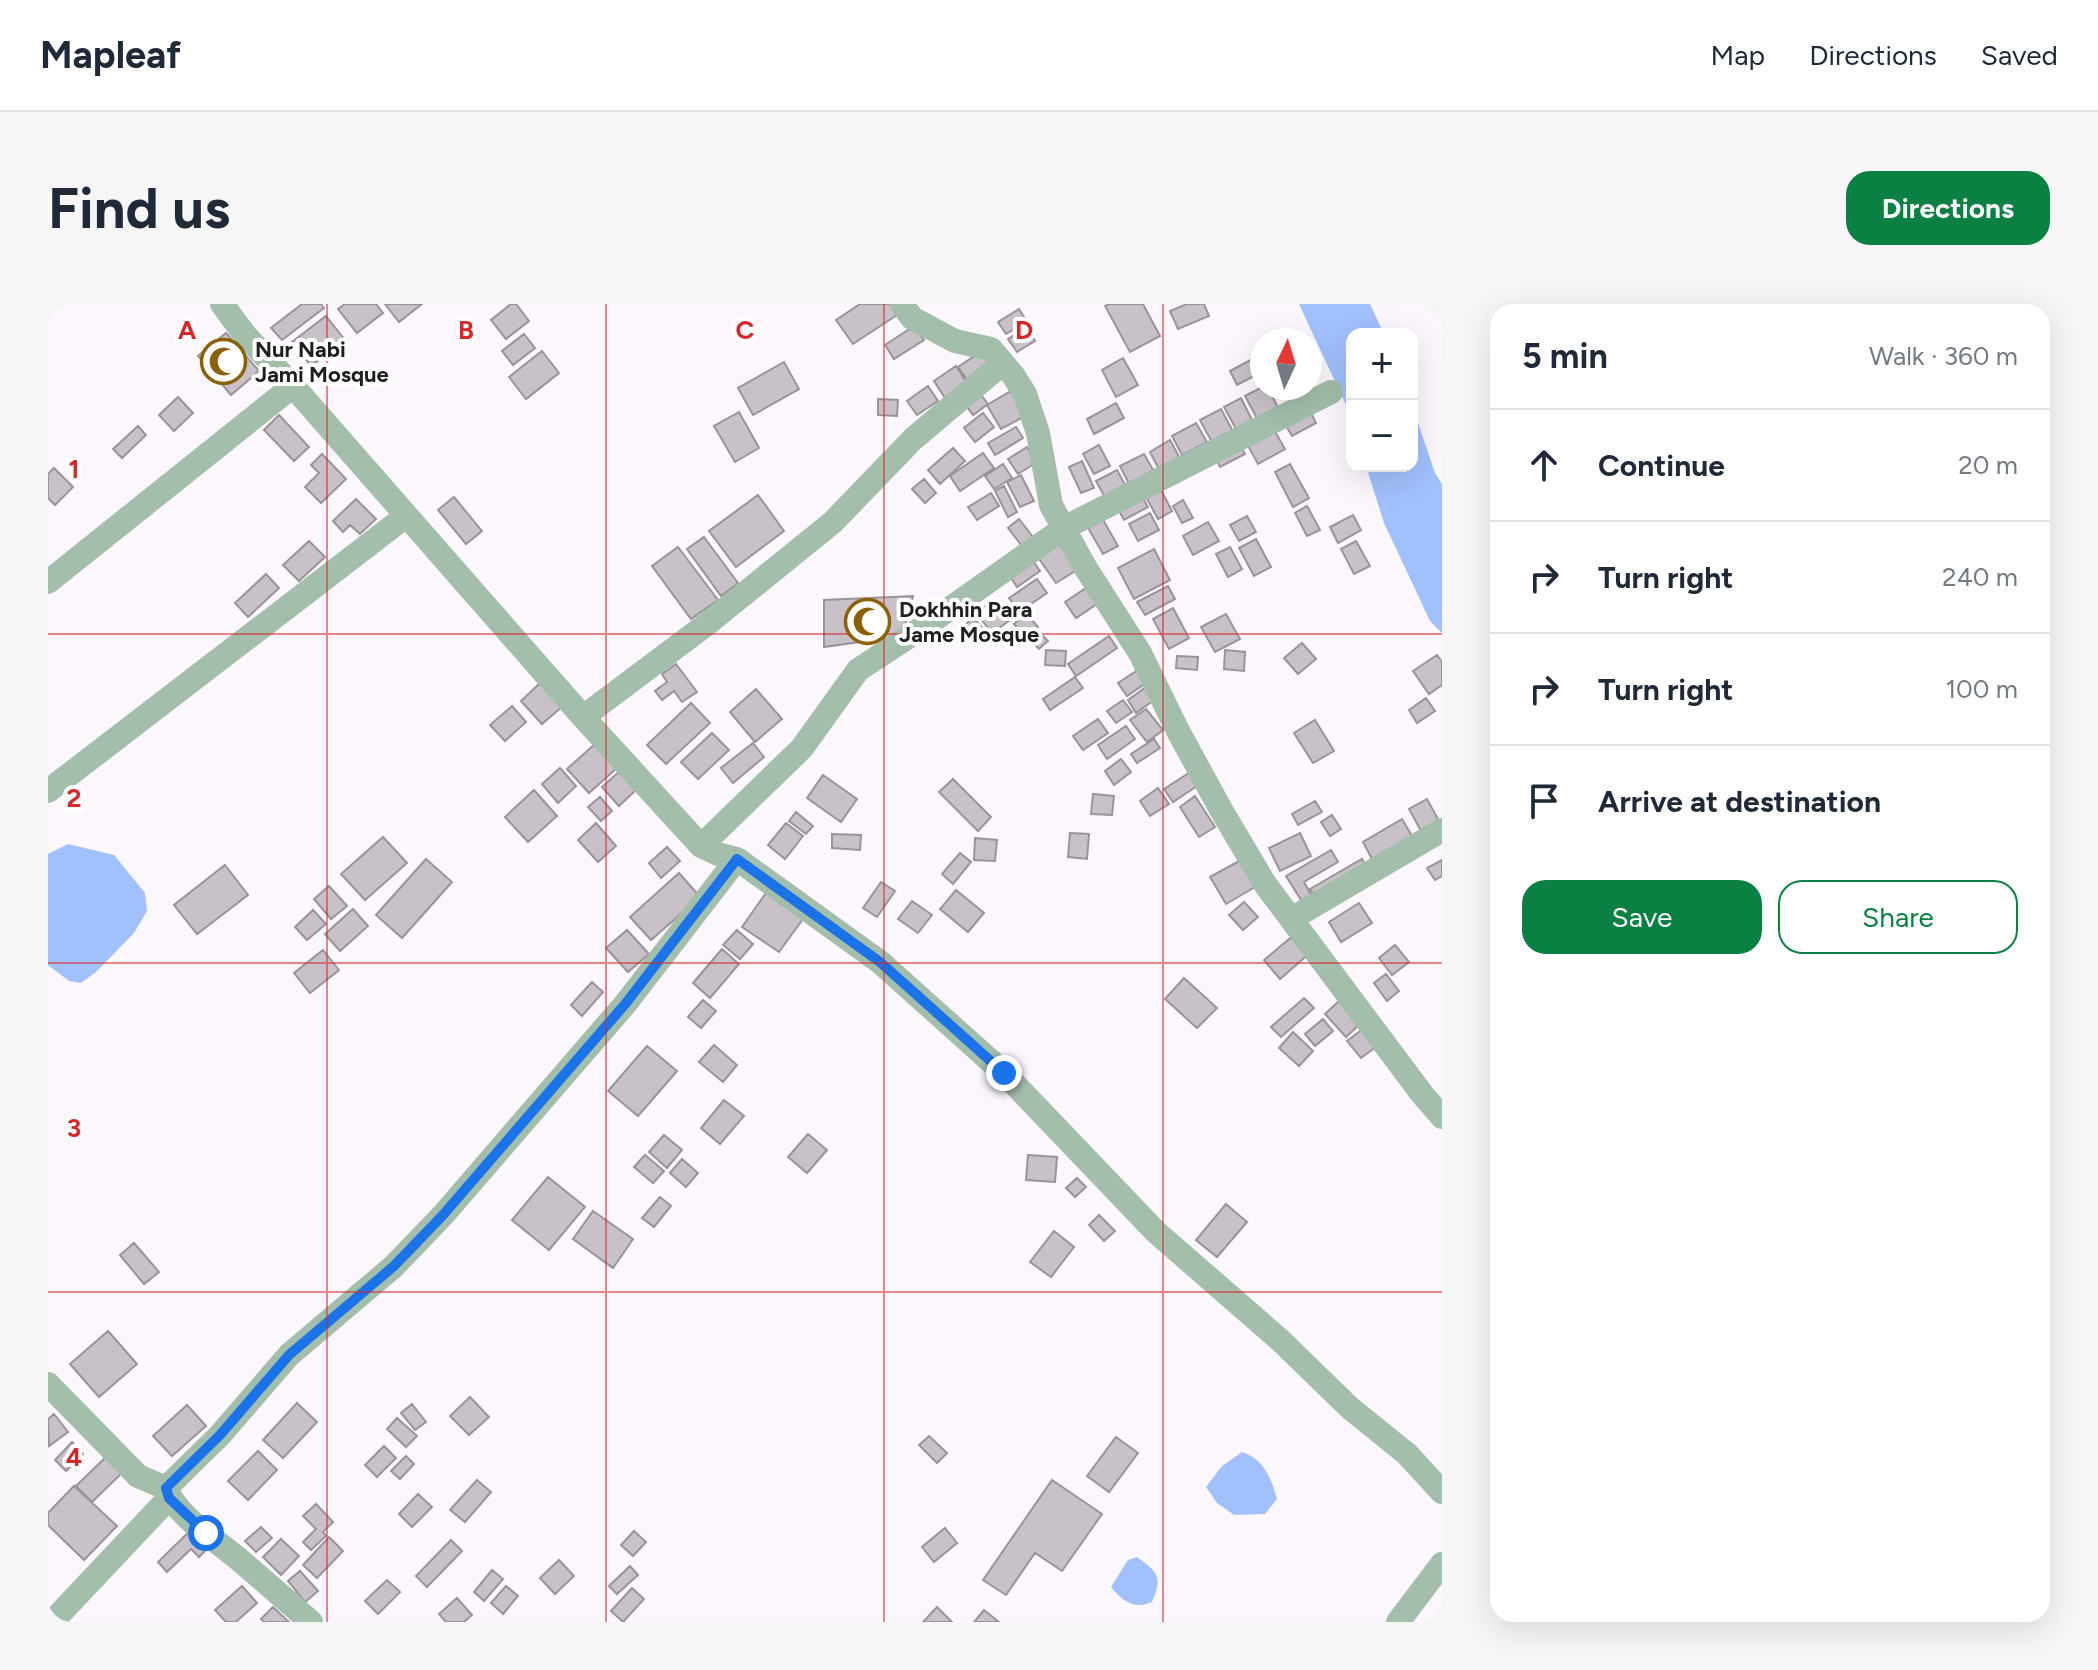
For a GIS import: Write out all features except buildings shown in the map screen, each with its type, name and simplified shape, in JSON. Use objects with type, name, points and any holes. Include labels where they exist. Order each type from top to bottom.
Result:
[{"type":"street","points":[[222,304],[245,335],[701,846],[737,859],[880,962],[1004,1073],[1156,1232],[1280,1340],[1350,1408],[1407,1454],[1442,1492]]},
{"type":"street","points":[[902,304],[912,318],[955,341],[991,349],[1013,375],[1025,394],[1038,433],[1051,505],[1085,567],[1140,653],[1220,808],[1265,884],[1442,1117]]},
{"type":"street","points":[[583,717],[707,624],[833,522],[913,439],[1003,363]]},
{"type":"street","points":[[48,582],[293,386]]},
{"type":"street","points":[[701,846],[802,748],[858,670],[1064,528],[1331,392]]},
{"type":"street","points":[[48,791],[406,516]]},
{"type":"street","points":[[1291,919],[1442,830]]},
{"type":"street","points":[[52,1622],[289,1355],[394,1266],[443,1215],[626,1003],[737,859]]},
{"type":"street","points":[[48,1384],[138,1476],[168,1493],[206,1533],[311,1622]]},
{"type":"street","points":[[1398,1622],[1442,1564]]},
{"type":"water","points":[[1299,304],[1370,304],[1381,328],[1346,328],[1346,405],[1322,353],[1322,328],[1310,328]]},
{"type":"water","points":[[1418,423],[1435,473],[1442,484],[1442,633],[1430,621],[1384,523],[1368,472],[1418,472]]},
{"type":"water","points":[[68,844],[114,855],[145,893],[147,911],[134,933],[81,983],[69,981],[48,965],[48,854]]},
{"type":"water","points":[[1242,1452],[1261,1464],[1272,1484],[1277,1499],[1265,1514],[1234,1515],[1217,1503],[1206,1487],[1222,1466]]},
{"type":"water","points":[[1137,1557],[1154,1571],[1158,1581],[1152,1602],[1140,1605],[1124,1600],[1111,1587],[1128,1560]]},
{"type":"place","name":"Nur Nabi Jami Mosque","points":[[224,362]]},
{"type":"place","name":"Dokhhin Para Jame Mosque","points":[[868,622]]},
{"type":"route","points":[[206,1533],[169,1498],[166,1488],[220,1435],[289,1355],[394,1266],[443,1215],[626,1003],[737,859],[880,962],[1004,1073]]}]
